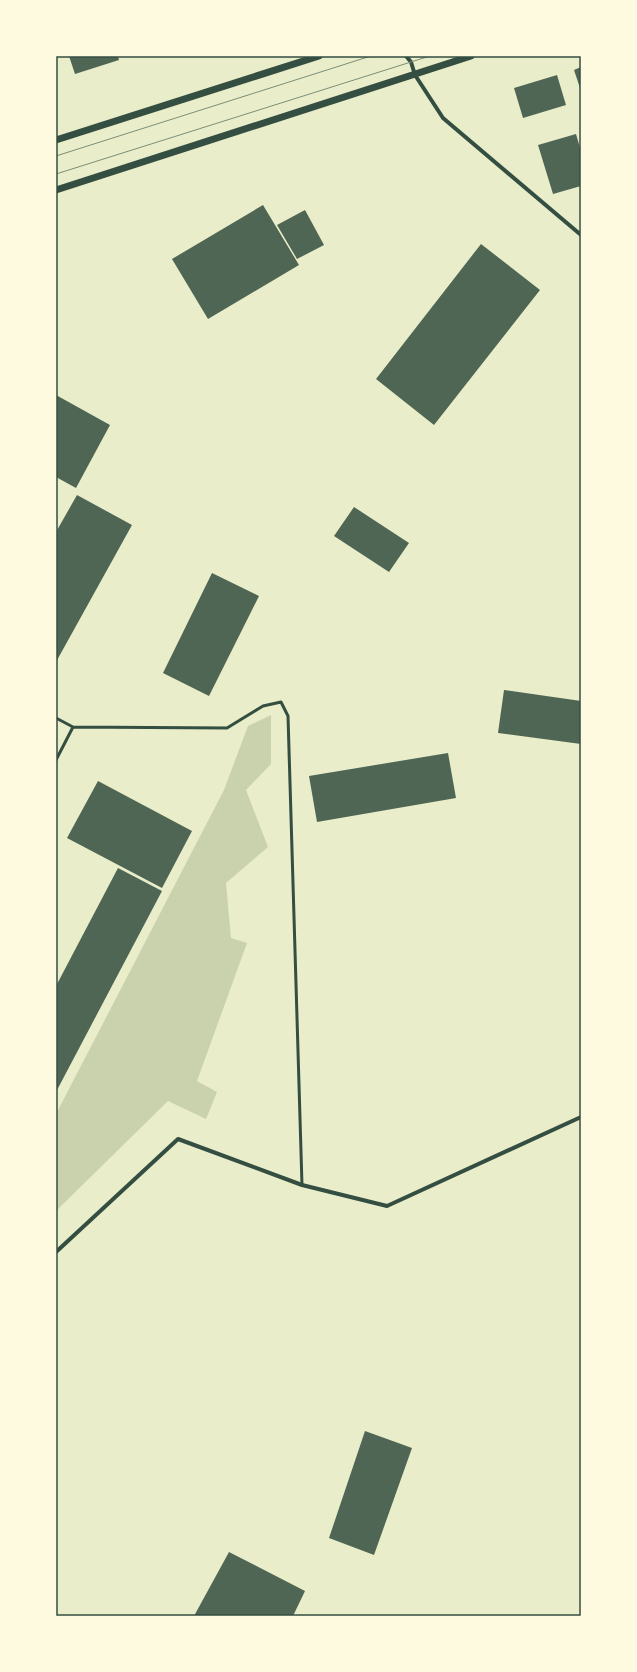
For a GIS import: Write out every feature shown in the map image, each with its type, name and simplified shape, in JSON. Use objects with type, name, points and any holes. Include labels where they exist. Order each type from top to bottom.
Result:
[{"type":"street","points":[[56,140],[319,56]]},
{"type":"street","points":[[406,56],[412,62],[415,75],[443,118],[581,235]]},
{"type":"street","points":[[56,190],[472,56]]},
{"type":"street","points":[[56,1252],[178,1139],[302,1185],[387,1206],[581,1117]]},
{"type":"lane","points":[[56,718],[73,727],[227,728],[263,706],[281,702],[288,716],[302,1185]]},
{"type":"lane","points":[[56,760],[73,727]]},
{"type":"green space","points":[[271,715],[271,764],[246,790],[268,847],[226,883],[231,938],[247,943],[197,1081],[217,1092],[206,1119],[168,1101],[56,1211],[56,1114],[224,790],[248,726]]},
{"type":"building","points":[[69,56],[118,56],[119,60],[75,74]]},
{"type":"building","points":[[581,67],[581,91],[574,70]]},
{"type":"building","points":[[557,75],[566,105],[523,118],[514,88]]},
{"type":"building","points":[[576,134],[581,151],[581,186],[553,194],[538,145]]},
{"type":"building","points":[[263,205],[299,265],[208,319],[172,259]]},
{"type":"building","points":[[305,210],[324,245],[297,259],[277,225]]},
{"type":"building","points":[[481,244],[540,290],[434,425],[376,379]]},
{"type":"building","points":[[56,395],[110,425],[76,488],[56,477]]},
{"type":"building","points":[[77,495],[132,525],[56,662],[56,532]]},
{"type":"building","points":[[354,507],[409,543],[389,572],[334,536]]},
{"type":"building","points":[[212,573],[259,596],[209,696],[163,673]]},
{"type":"building","points":[[504,690],[581,701],[581,744],[498,733]]},
{"type":"building","points":[[448,753],[456,798],[317,822],[309,776]]},
{"type":"building","points":[[98,781],[192,831],[162,888],[67,838]]},
{"type":"building","points":[[118,868],[162,891],[56,1092],[56,986]]},
{"type":"building","points":[[365,1431],[412,1448],[374,1555],[329,1538]]},
{"type":"building","points":[[229,1552],[305,1591],[293,1616],[194,1616]]},
{"type":"tram line","points":[[56,156],[371,56]]},
{"type":"tram line","points":[[56,174],[430,56]]}]
